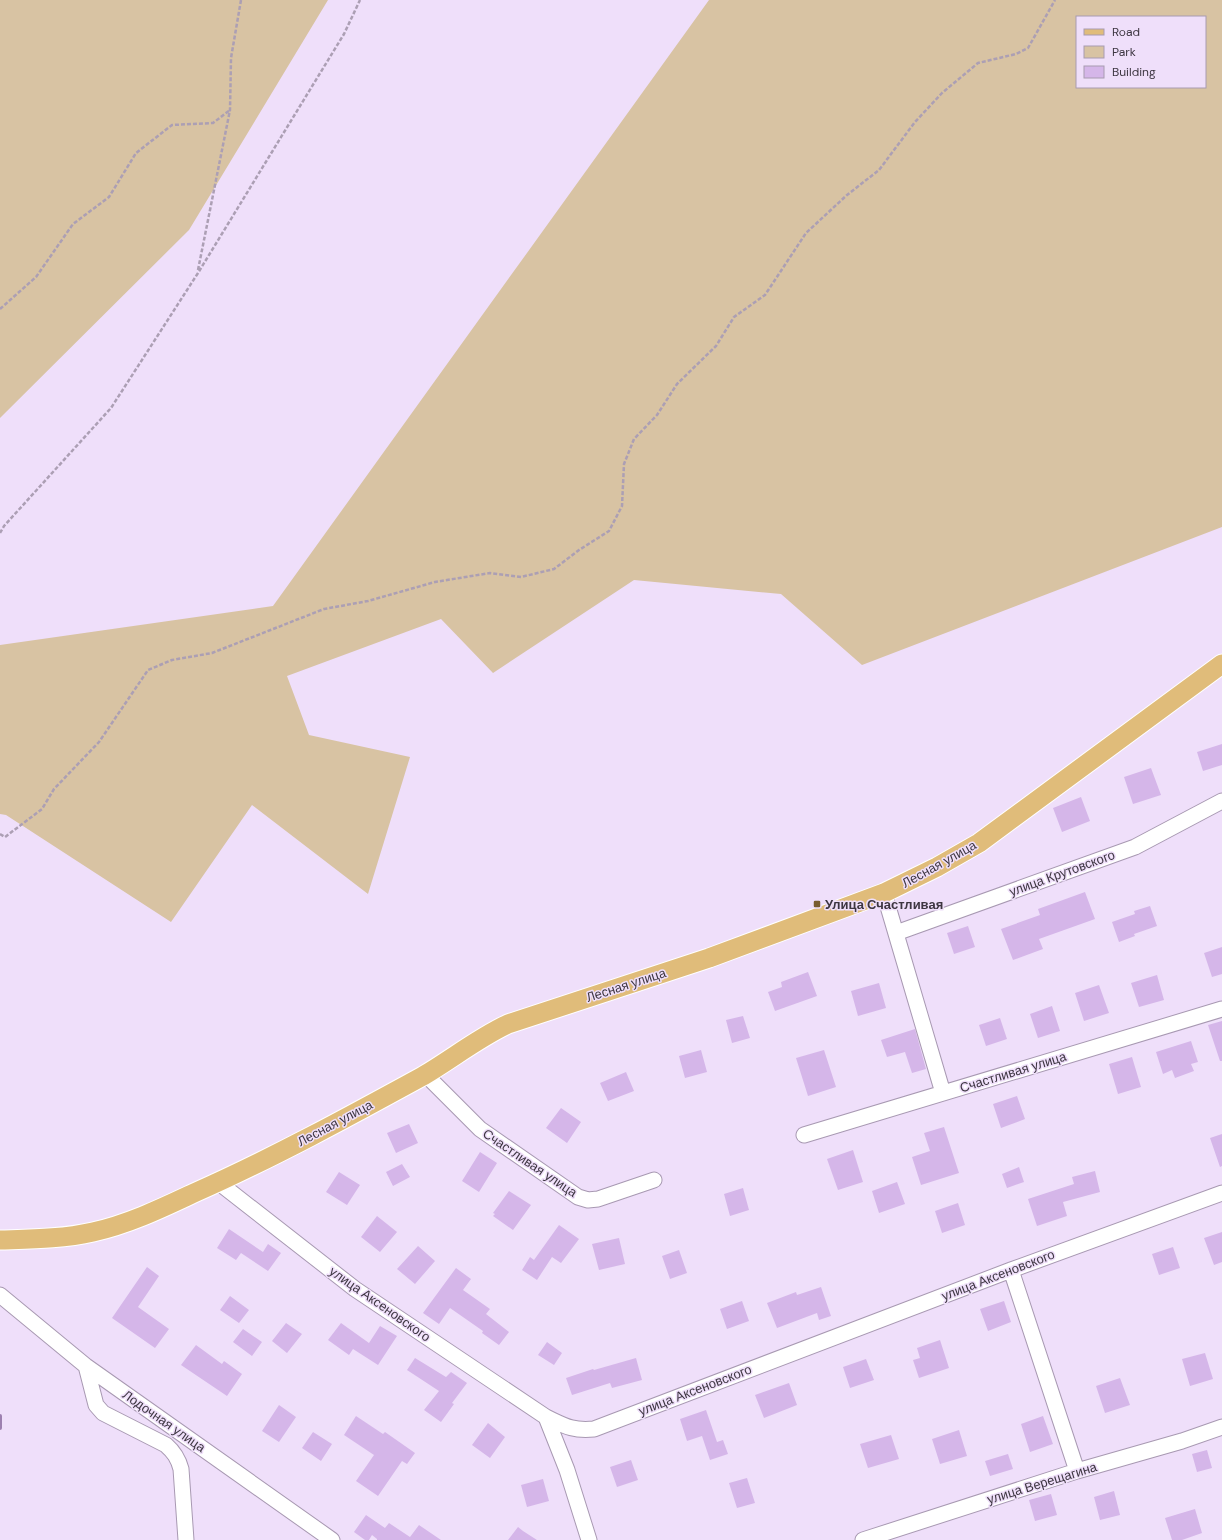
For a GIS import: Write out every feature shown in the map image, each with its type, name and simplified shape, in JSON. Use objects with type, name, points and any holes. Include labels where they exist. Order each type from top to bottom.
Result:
[{"type":"main road","name":"Лесная улица","points":[[0,1240],[57,1238],[94,1232],[137,1219],[218,1182],[338,1123],[425,1074],[493,1031],[508,1024],[709,958],[884,894],[937,867],[979,843],[1222,664]]},
{"type":"street","name":"улица Крутовского","points":[[896,933],[1135,847],[1222,801]]},
{"type":"street","points":[[884,894],[943,1093]]},
{"type":"street","name":"Счастливая улица","points":[[804,1135],[1222,1009]]},
{"type":"street","name":"Счастливая улица","points":[[425,1074],[480,1129],[578,1197],[588,1200],[598,1199],[654,1180]]},
{"type":"street","name":"улица Аксеновского","points":[[218,1182],[355,1289],[546,1417],[570,1428],[582,1430],[594,1429],[1010,1270],[1222,1193]]},
{"type":"street","points":[[1010,1270],[1077,1471]]},
{"type":"street","name":"Лодочная улица","points":[[0,1295],[86,1366],[332,1540]]},
{"type":"street","points":[[86,1366],[96,1404],[103,1414],[166,1445],[174,1452],[181,1469],[186,1540]]},
{"type":"street","points":[[546,1417],[567,1470],[589,1540]]},
{"type":"street","name":"улица Верещагина","points":[[863,1540],[1077,1471],[1182,1441],[1222,1427]]},
{"type":"path","points":[[198,273],[230,110],[231,58],[241,0]]},
{"type":"path","points":[[0,533],[4,526],[111,408],[198,273],[344,34],[360,0]]},
{"type":"path","points":[[0,834],[5,837],[42,809],[54,789],[99,742],[148,670],[172,660],[212,653],[324,609],[368,601],[435,582],[490,573],[521,577],[554,569],[579,550],[609,531],[622,506],[624,464],[634,439],[657,415],[677,384],[716,346],[734,317],[765,295],[806,234],[847,195],[879,170],[914,122],[942,93],[978,64],[1016,54],[1028,48],[1055,0]]},
{"type":"path","points":[[0,309],[36,276],[73,224],[109,197],[136,153],[172,126],[213,123],[230,110]]},
{"type":"green space","points":[[0,0],[328,0],[189,230],[0,418]]},
{"type":"green space","points":[[709,0],[1222,0],[1222,527],[862,665],[781,594],[634,580],[493,673],[441,619],[287,676],[309,735],[410,757],[368,894],[252,805],[171,922],[6,815],[0,814],[0,645],[273,606]]},
{"type":"building","points":[[1222,744],[1222,765],[1203,771],[1197,752]]},
{"type":"building","points":[[1151,768],[1161,795],[1133,804],[1124,777]]},
{"type":"building","points":[[1081,797],[1090,821],[1062,832],[1053,808]]},
{"type":"building","points":[[1085,892],[1095,919],[1039,939],[1043,949],[1013,960],[1001,929],[1040,915],[1038,909]]},
{"type":"building","points":[[1150,906],[1157,926],[1134,934],[1135,936],[1119,942],[1112,922],[1135,914],[1134,911]]},
{"type":"building","points":[[968,926],[975,947],[954,954],[947,933]]},
{"type":"building","points":[[1222,947],[1222,974],[1212,977],[1204,953]]},
{"type":"building","points":[[808,972],[817,996],[775,1011],[768,992],[782,987],[781,982]]},
{"type":"building","points":[[1157,975],[1164,1000],[1139,1007],[1131,983]]},
{"type":"building","points":[[879,983],[886,1008],[858,1016],[851,991]]},
{"type":"building","points":[[1099,985],[1109,1013],[1084,1021],[1075,993]]},
{"type":"building","points":[[1052,1006],[1060,1031],[1038,1038],[1030,1014]]},
{"type":"building","points":[[743,1016],[750,1038],[732,1043],[726,1020]]},
{"type":"building","points":[[1000,1018],[1007,1039],[986,1046],[979,1025]]},
{"type":"building","points":[[1222,1021],[1222,1061],[1220,1061],[1208,1025]]},
{"type":"building","points":[[915,1029],[926,1069],[912,1073],[905,1052],[887,1057],[881,1040]]},
{"type":"building","points":[[1191,1041],[1198,1062],[1191,1064],[1194,1071],[1175,1078],[1172,1070],[1163,1074],[1156,1052]]},
{"type":"building","points":[[701,1050],[707,1072],[685,1078],[679,1056]]},
{"type":"building","points":[[824,1050],[836,1087],[808,1096],[796,1058]]},
{"type":"building","points":[[1132,1057],[1141,1087],[1118,1094],[1109,1064]]},
{"type":"building","points":[[626,1072],[634,1091],[608,1101],[600,1083]]},
{"type":"building","points":[[1017,1096],[1025,1119],[1001,1128],[993,1104]]},
{"type":"building","points":[[561,1108],[581,1122],[567,1143],[546,1128]]},
{"type":"building","points":[[409,1124],[418,1143],[396,1153],[387,1133]]},
{"type":"building","points":[[944,1127],[959,1173],[921,1185],[912,1157],[930,1151],[924,1133]]},
{"type":"building","points":[[1222,1134],[1222,1166],[1220,1167],[1210,1138]]},
{"type":"building","points":[[853,1150],[863,1182],[838,1190],[827,1159]]},
{"type":"building","points":[[480,1152],[497,1163],[479,1192],[462,1181]]},
{"type":"building","points":[[402,1164],[410,1177],[393,1186],[386,1172]]},
{"type":"building","points":[[1019,1167],[1024,1182],[1007,1188],[1002,1174]]},
{"type":"building","points":[[1095,1171],[1100,1192],[1063,1202],[1067,1216],[1037,1226],[1028,1199],[1074,1184],[1072,1177]]},
{"type":"building","points":[[339,1172],[360,1185],[347,1205],[326,1192]]},
{"type":"building","points":[[897,1182],[905,1204],[879,1213],[872,1191]]},
{"type":"building","points":[[743,1188],[749,1210],[730,1216],[724,1194]]},
{"type":"building","points":[[509,1191],[531,1205],[513,1230],[493,1216],[495,1214],[493,1213]]},
{"type":"building","points":[[958,1203],[965,1225],[942,1233],[935,1211]]},
{"type":"building","points":[[377,1216],[397,1232],[380,1252],[361,1237]]},
{"type":"building","points":[[559,1225],[579,1239],[561,1263],[552,1257],[537,1280],[522,1270],[530,1257],[534,1260]]},
{"type":"building","points":[[229,1229],[263,1252],[268,1244],[281,1253],[268,1271],[241,1253],[236,1260],[217,1248]]},
{"type":"building","points":[[1222,1232],[1222,1262],[1214,1265],[1204,1238]]},
{"type":"building","points":[[619,1238],[625,1264],[599,1270],[592,1244]]},
{"type":"building","points":[[418,1246],[435,1261],[415,1284],[397,1269]]},
{"type":"building","points":[[1173,1247],[1180,1268],[1159,1275],[1152,1254]]},
{"type":"building","points":[[679,1250],[687,1273],[670,1279],[662,1256]]},
{"type":"building","points":[[147,1267],[159,1276],[138,1307],[169,1329],[155,1348],[112,1318]]},
{"type":"building","points":[[456,1268],[471,1279],[463,1290],[490,1309],[486,1314],[509,1332],[499,1345],[482,1333],[483,1331],[450,1308],[439,1324],[423,1313]]},
{"type":"building","points":[[821,1287],[831,1316],[819,1320],[817,1313],[777,1328],[767,1303],[796,1292],[797,1295]]},
{"type":"building","points":[[230,1296],[249,1310],[239,1323],[220,1310]]},
{"type":"building","points":[[742,1301],[749,1321],[727,1329],[720,1309]]},
{"type":"building","points":[[1004,1301],[1011,1322],[988,1331],[980,1309]]},
{"type":"building","points":[[286,1323],[302,1334],[287,1353],[272,1341]]},
{"type":"building","points":[[341,1323],[369,1343],[380,1326],[397,1336],[378,1365],[353,1349],[349,1355],[328,1340]]},
{"type":"building","points":[[243,1329],[262,1342],[252,1356],[233,1342]]},
{"type":"building","points":[[940,1340],[949,1368],[919,1378],[913,1360],[920,1358],[917,1348]]},
{"type":"building","points":[[547,1342],[562,1353],[554,1365],[538,1355]]},
{"type":"building","points":[[196,1345],[222,1364],[224,1361],[242,1374],[227,1396],[181,1365]]},
{"type":"building","points":[[1205,1353],[1213,1379],[1190,1386],[1182,1359]]},
{"type":"building","points":[[415,1358],[446,1377],[451,1372],[467,1383],[452,1403],[454,1404],[441,1422],[424,1410],[439,1391],[407,1370]]},
{"type":"building","points":[[636,1358],[642,1380],[612,1388],[610,1383],[572,1395],[566,1378],[593,1369],[594,1370]]},
{"type":"building","points":[[866,1359],[874,1380],[850,1388],[843,1367]]},
{"type":"building","points":[[1120,1378],[1130,1405],[1105,1413],[1096,1386]]},
{"type":"building","points":[[789,1383],[797,1405],[764,1418],[755,1395]]},
{"type":"building","points":[[279,1405],[296,1417],[279,1442],[262,1431]]},
{"type":"building","points":[[706,1410],[717,1442],[723,1440],[728,1454],[710,1460],[702,1436],[687,1441],[680,1419]]},
{"type":"building","points":[[356,1416],[383,1434],[385,1432],[415,1453],[407,1464],[402,1461],[378,1496],[356,1481],[374,1455],[344,1435]]},
{"type":"building","points":[[1043,1416],[1053,1444],[1030,1452],[1021,1424]]},
{"type":"building","points":[[488,1423],[505,1437],[490,1458],[472,1445]]},
{"type":"building","points":[[959,1430],[967,1456],[940,1464],[932,1439]]},
{"type":"building","points":[[313,1432],[332,1444],[321,1461],[302,1448]]},
{"type":"building","points":[[891,1435],[899,1459],[868,1468],[860,1444]]},
{"type":"building","points":[[1207,1450],[1212,1468],[1197,1472],[1192,1454]]},
{"type":"building","points":[[1008,1454],[1013,1469],[990,1476],[985,1461]]},
{"type":"building","points":[[631,1460],[638,1480],[617,1487],[610,1467]]},
{"type":"building","points":[[747,1478],[755,1503],[737,1508],[729,1483]]},
{"type":"building","points":[[543,1479],[549,1501],[527,1507],[521,1485]]},
{"type":"building","points":[[1114,1491],[1120,1515],[1100,1520],[1094,1497]]},
{"type":"building","points":[[1051,1494],[1057,1515],[1035,1521],[1029,1500]]},
{"type":"building","points":[[1195,1509],[1202,1533],[1182,1540],[1172,1540],[1165,1518]]},
{"type":"building","points":[[366,1515],[385,1528],[389,1523],[410,1537],[419,1525],[441,1540],[377,1540],[372,1535],[369,1540],[365,1540],[354,1532]]},
{"type":"building","points":[[518,1527],[523,1531],[537,1540],[508,1540]]},
{"type":"waterway","points":[[0,1416],[0,1428]]},
{"type":"place","name":"Улица Счастливая","points":[[817,904]]}]
